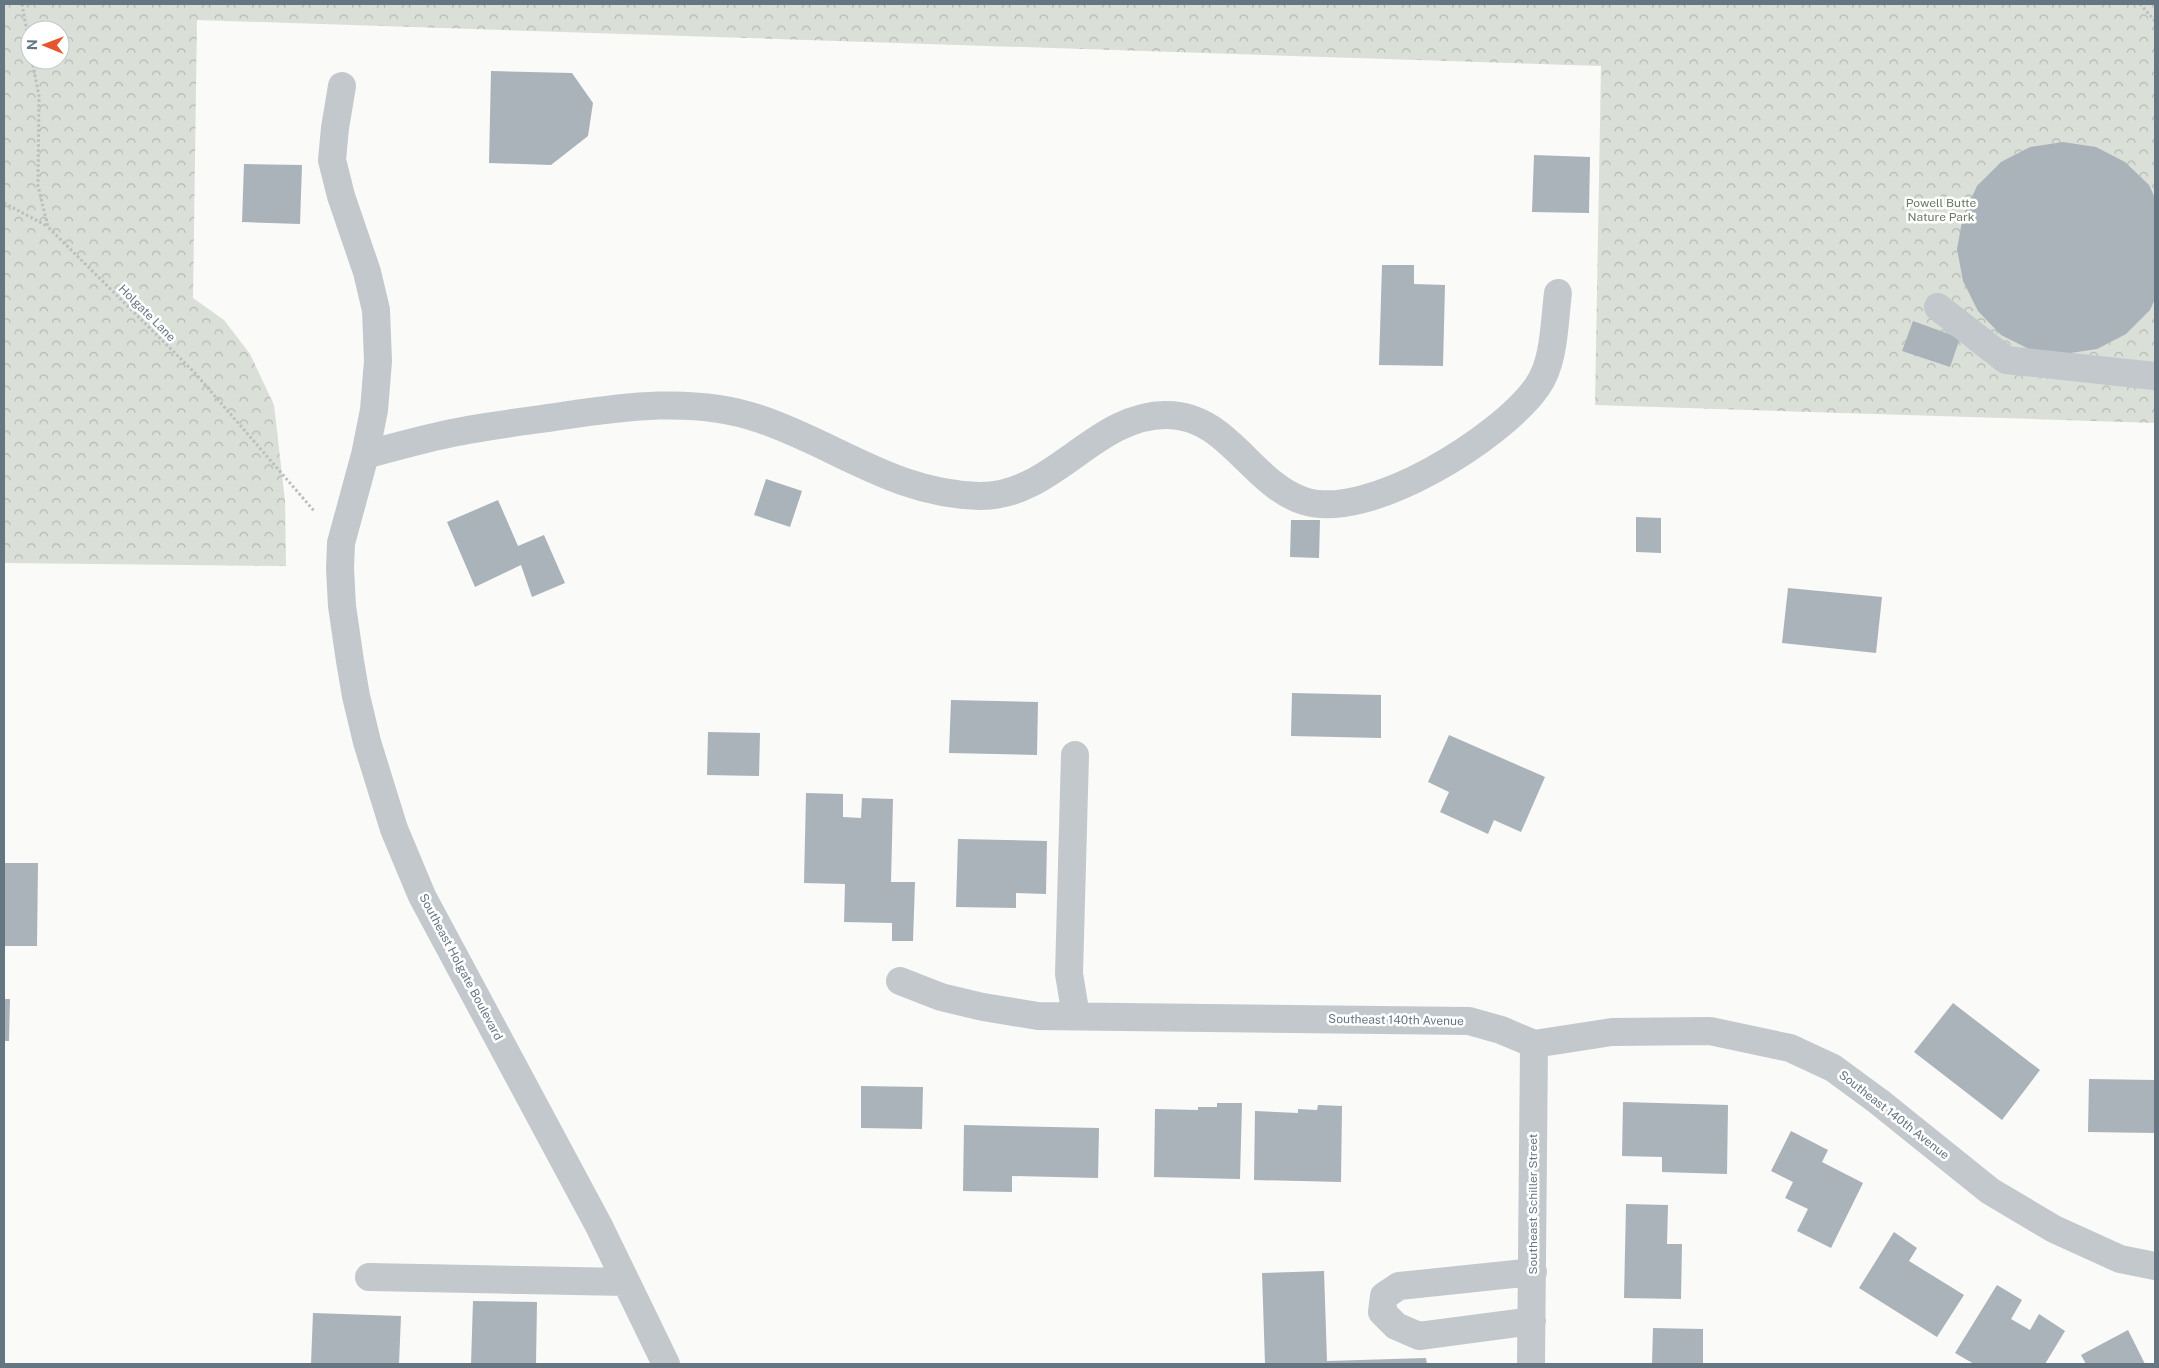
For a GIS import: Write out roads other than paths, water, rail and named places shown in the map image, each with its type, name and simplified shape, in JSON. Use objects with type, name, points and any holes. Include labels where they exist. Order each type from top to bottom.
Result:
[{"type":"street","name":"Southeast Holgate Boulevard","points":[[342,86],[332,160],[341,196],[367,272],[376,310],[378,361],[374,410],[365,454],[341,543],[340,568],[342,606],[356,696],[377,781],[408,864],[439,928],[514,1065],[626,1282],[666,1364]]},
{"type":"street","points":[[365,454],[478,428],[600,410],[677,406],[736,412],[759,418],[861,465],[919,487],[950,493],[982,496],[1023,487],[1113,429],[1131,421],[1148,416],[1169,415],[1193,420],[1211,429],[1226,440],[1272,485],[1288,494],[1305,502],[1320,505],[1353,503],[1389,491],[1440,466],[1484,436],[1518,408],[1538,386],[1547,368],[1552,346],[1558,293]]},
{"type":"street","points":[[1938,307],[2006,360],[2155,376]]},
{"type":"street","points":[[1075,755],[1069,974],[1076,1016]]},
{"type":"street","name":"Southeast 140th Avenue","points":[[900,981],[941,997],[983,1007],[1038,1016],[1469,1021],[1501,1030],[1534,1044],[1612,1032],[1710,1031],[1790,1048],[1833,1068],[1878,1101],[1990,1192],[2063,1233],[2120,1259],[2155,1266]]},
{"type":"street","name":"Southeast Schiller Street","points":[[1531,1364],[1534,1044]]},
{"type":"street","points":[[1532,1321],[1419,1336],[1396,1326],[1382,1312],[1384,1296],[1399,1286],[1533,1272]]},
{"type":"street","points":[[369,1277],[626,1282]]},
{"type":"park label","name":"Powell Butte Nature Park","points":[[1941,210]]}]
